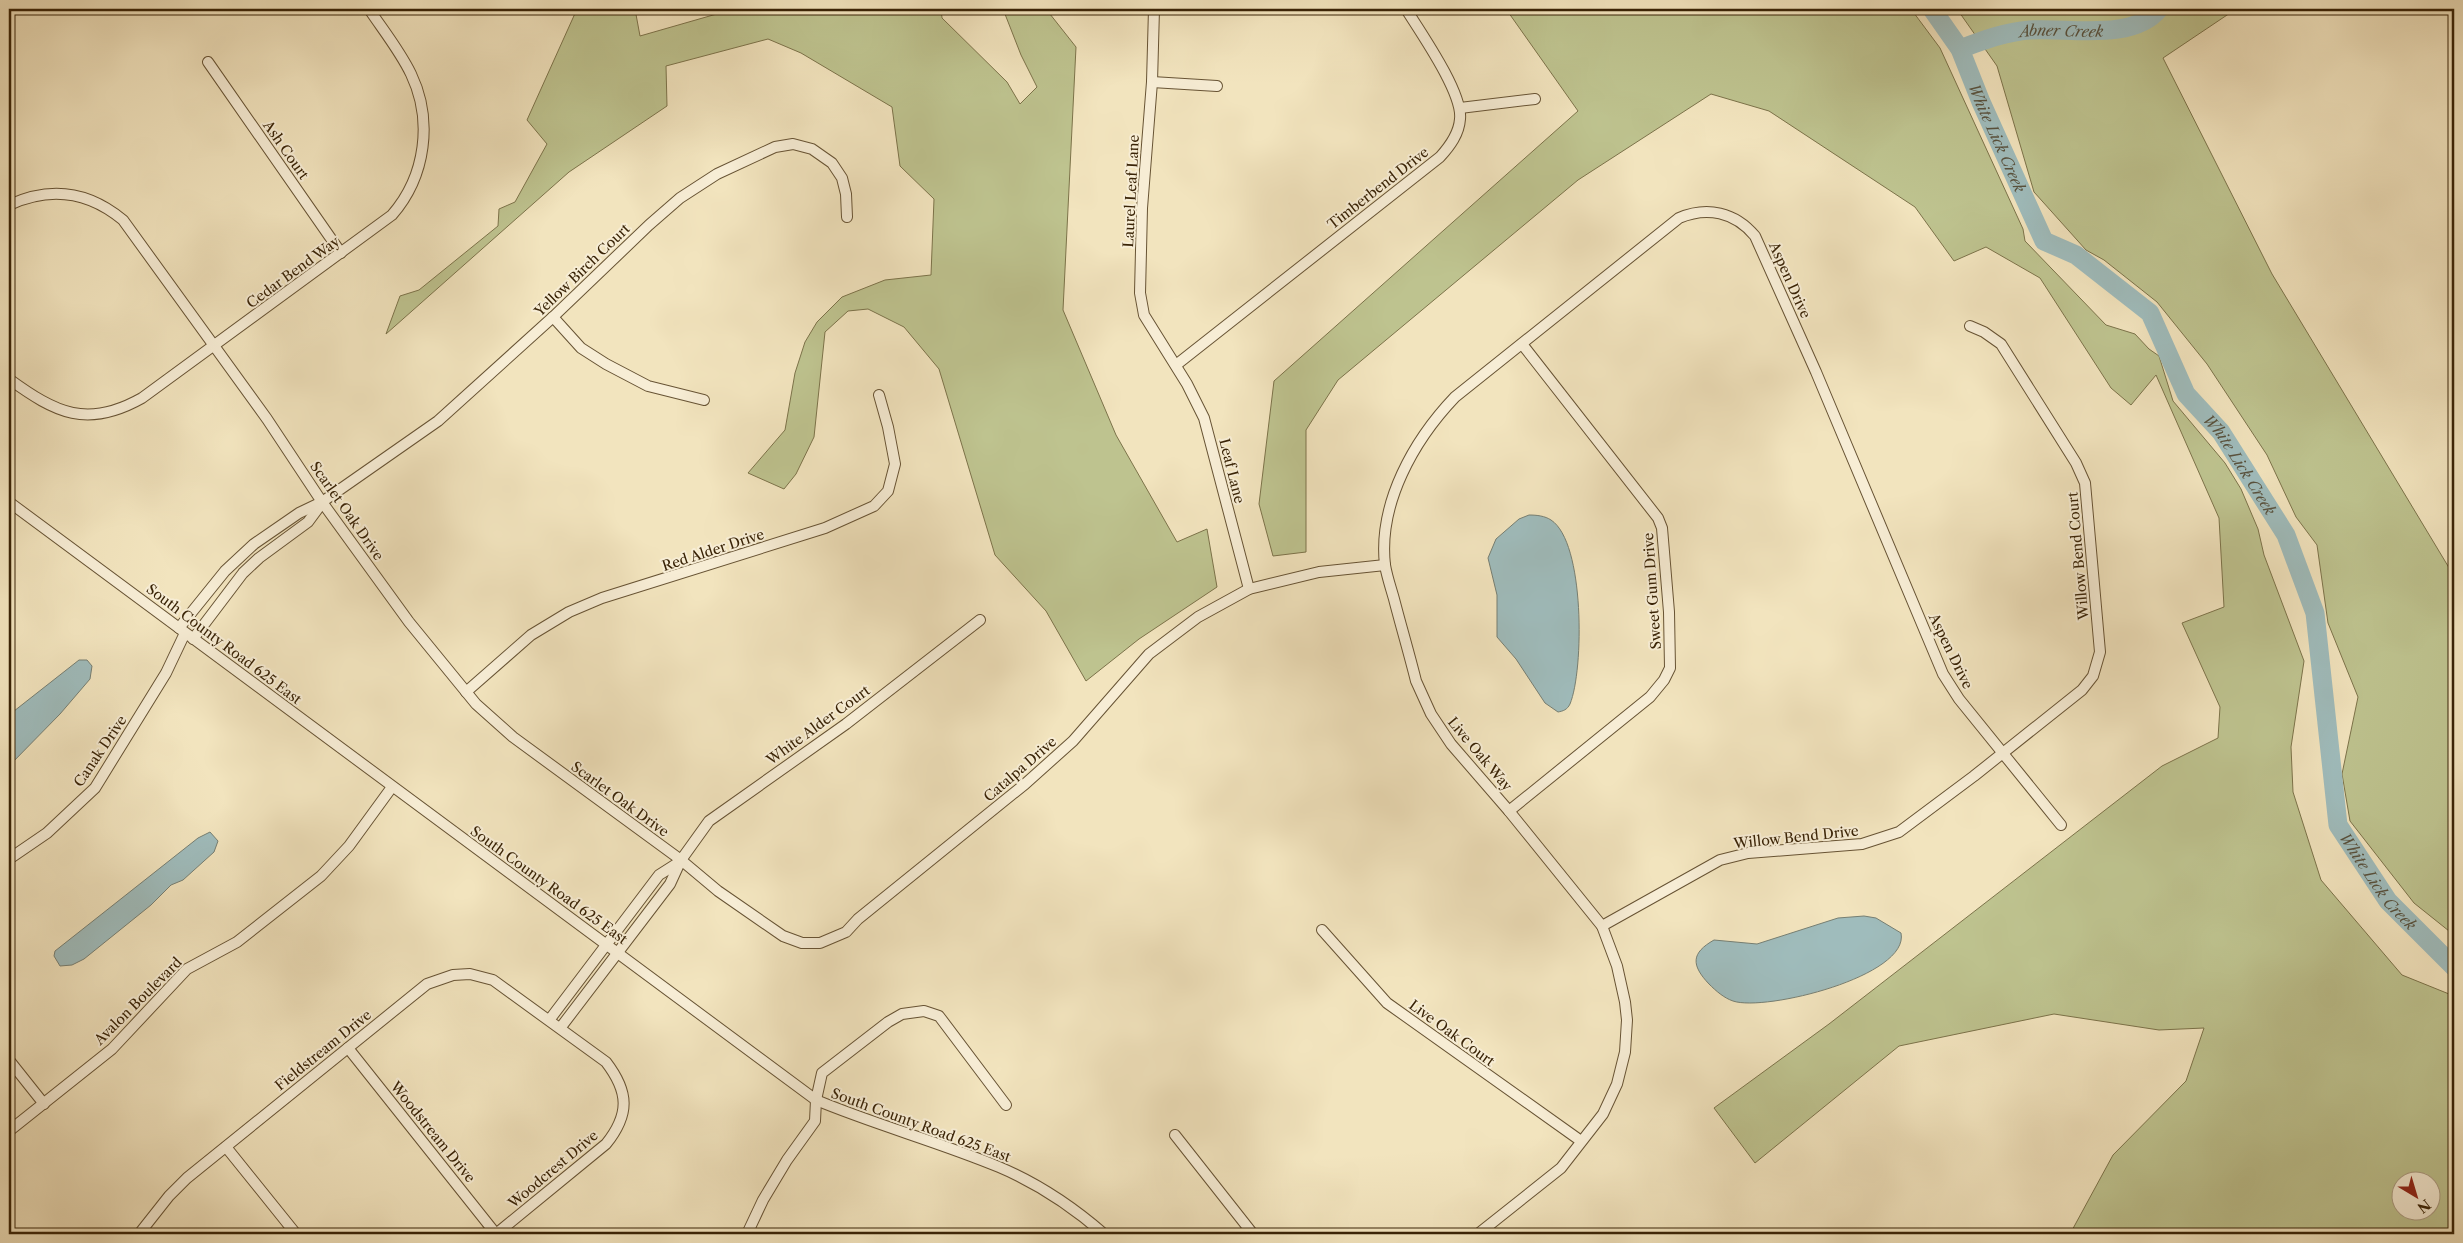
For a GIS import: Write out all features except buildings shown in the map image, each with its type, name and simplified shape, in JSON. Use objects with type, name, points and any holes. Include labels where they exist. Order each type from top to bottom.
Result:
[{"type":"street","name":"Cedar Bend Way","points":[[9,379],[46,404],[62,411],[95,415],[128,406],[142,398],[382,223],[401,205],[415,179],[422,151],[423,116],[415,83],[405,62],[369,9]]},
{"type":"street","name":"Laurel Leaf Lane","points":[[1154,9],[1152,82],[1142,208],[1140,293],[1144,315],[1176,365]]},
{"type":"street","points":[[1406,9],[1445,74],[1460,108],[1535,99]]},
{"type":"street","name":"Ash Court","points":[[208,62],[341,253]]},
{"type":"street","points":[[1152,82],[1217,86]]},
{"type":"street","name":"Timberbend Drive","points":[[1176,365],[1440,156],[1450,145],[1458,128],[1460,108]]},
{"type":"street","name":"Yellow Birch Court","points":[[186,633],[225,571],[254,544],[299,513],[322,502],[438,421],[680,198],[717,174],[775,147],[793,144],[802,146],[818,152],[838,169],[845,186],[847,217]]},
{"type":"street","name":"Scarlet Oak Drive","points":[[9,205],[31,196],[56,192],[88,198],[110,209],[133,232],[268,419],[322,502],[409,622],[466,692],[513,737],[682,860]]},
{"type":"street","name":"Aspen Drive","points":[[1386,565],[1390,511],[1400,477],[1416,444],[1438,415],[1455,397],[1679,218],[1697,212],[1715,212],[1733,218],[1748,228],[1760,245],[1816,372],[1943,674],[1959,700],[2003,752],[2060,825]]},
{"type":"street","points":[[553,317],[581,348],[606,364],[648,386],[704,400]]},
{"type":"street","name":"Willow Bend Court","points":[[1970,326],[1984,332],[2001,344],[2076,463],[2088,494],[2100,652],[2096,668],[2082,690],[2003,752]]},
{"type":"street","name":"Sweet Gum Drive","points":[[1509,811],[1650,697],[1664,680],[1670,668],[1665,556],[1662,528],[1658,518],[1522,344]]},
{"type":"street","name":"Leaf Lane","points":[[1176,365],[1204,418],[1249,589]]},
{"type":"street","name":"Red Alder Drive","points":[[466,692],[531,635],[568,612],[602,598],[826,528],[874,506],[888,491],[895,464],[888,427],[879,395]]},
{"type":"street","name":"South County Road 625 East","points":[[9,502],[816,1100],[878,1125],[1000,1167],[1049,1193],[1104,1234]]},
{"type":"street","name":"Yellow Birch Court","points":[[186,633],[259,558],[308,522],[322,502]]},
{"type":"street","name":"Catalpa Drive","points":[[682,860],[718,891],[783,936],[811,944],[838,937],[1025,784],[1072,741],[1149,654],[1198,617],[1249,589],[1318,572],[1386,565]]},
{"type":"street","name":"Live Oak Way","points":[[1386,565],[1416,680],[1431,714],[1451,744],[1509,811],[1602,926]]},
{"type":"street","name":"White Alder Court","points":[[616,952],[670,884],[682,860],[709,821],[846,724],[980,620]]},
{"type":"street","name":"Canak Drive","points":[[9,859],[47,833],[95,788],[166,673],[186,633]]},
{"type":"street","name":"Willow Bend Drive","points":[[1602,926],[1706,866],[1727,858],[1748,853],[1862,844],[1887,838],[1908,827],[2003,752]]},
{"type":"street","name":"Avalon Boulevard","points":[[9,1131],[119,1042],[187,968],[237,942],[321,876],[349,846],[392,787]]},
{"type":"street","name":"White Alder Court","points":[[605,944],[659,874],[682,860]]},
{"type":"street","points":[[1478,1234],[1561,1168],[1603,1114],[1611,1099],[1621,1068],[1626,1035],[1622,984],[1602,926]]},
{"type":"street","name":"Live Oak Court","points":[[1322,930],[1387,1003],[1581,1141]]},
{"type":"street","points":[[550,1019],[605,944]]},
{"type":"street","points":[[561,1027],[616,952]]},
{"type":"street","name":"Fieldstream Drive","points":[[140,1234],[168,1196],[427,984],[453,974],[470,974],[493,980],[561,1027]]},
{"type":"street","points":[[747,1234],[763,1200],[787,1160],[814,1121],[822,1073],[888,1022],[902,1014],[924,1011],[932,1012],[944,1022],[1006,1105]]},
{"type":"street","name":"Woodcrest Drive","points":[[496,1234],[606,1144],[615,1133],[622,1117],[624,1096],[616,1074],[606,1062],[561,1027]]},
{"type":"street","name":"Woodstream Drive","points":[[348,1048],[496,1234]]},
{"type":"street","points":[[9,1060],[44,1104]]},
{"type":"street","points":[[1175,1135],[1253,1234]]},
{"type":"street","points":[[226,1147],[296,1234]]},
{"type":"green space","points":[[577,9],[635,9],[640,36],[734,9],[941,9],[942,18],[1007,82],[1020,104],[1037,87],[1021,55],[1003,9],[1046,9],[1076,47],[1063,310],[1116,435],[1177,542],[1207,529],[1217,587],[1139,639],[1086,681],[1046,611],[995,555],[939,369],[904,327],[868,309],[848,311],[825,332],[814,437],[796,474],[784,489],[748,473],[785,430],[795,373],[805,342],[817,322],[842,297],[885,280],[931,275],[934,199],[900,166],[892,107],[801,53],[768,39],[666,66],[667,106],[569,172],[386,334],[400,296],[419,290],[498,226],[499,209],[515,202],[547,144],[527,120]]},
{"type":"green space","points":[[1506,9],[1911,9],[1940,48],[2023,229],[2025,241],[2106,325],[2135,334],[2149,349],[2159,356],[2173,401],[2225,463],[2241,489],[2258,529],[2264,555],[2304,661],[2291,747],[2293,792],[2321,880],[2402,975],[2454,996],[2454,1234],[2070,1234],[2113,1155],[2186,1081],[2204,1028],[2159,1030],[2054,1014],[1899,1046],[1755,1163],[1714,1108],[1829,1024],[2162,766],[2218,738],[2220,707],[2182,623],[2224,607],[2219,518],[2156,375],[2131,405],[2111,388],[2040,278],[1986,247],[1954,261],[1915,207],[1769,111],[1711,94],[1578,180],[1338,380],[1306,430],[1306,552],[1273,556],[1259,504],[1274,381],[1578,111]]},
{"type":"green space","points":[[1957,9],[2236,9],[2163,58],[2272,274],[2454,576],[2454,935],[2414,903],[2350,821],[2342,774],[2358,697],[2328,623],[2317,545],[2296,517],[2267,455],[2207,364],[2157,302],[2104,260],[2086,250],[2034,192],[1997,66]]},
{"type":"water","points":[[1529,515],[1541,516],[1551,520],[1562,533],[1570,553],[1576,579],[1579,637],[1575,687],[1568,708],[1558,712],[1545,703],[1516,659],[1497,637],[1497,595],[1488,558],[1496,539],[1519,519]]},
{"type":"water","points":[[79,660],[87,660],[92,666],[90,679],[60,714],[9,766],[9,715]]},
{"type":"water","points":[[210,832],[218,841],[214,852],[183,880],[171,885],[151,905],[84,959],[72,965],[60,966],[54,956],[55,951],[198,838]]},
{"type":"water","points":[[1864,916],[1876,918],[1901,933],[1898,949],[1883,963],[1860,976],[1803,996],[1750,1003],[1733,1001],[1720,994],[1709,984],[1699,971],[1697,965],[1696,960],[1701,950],[1714,940],[1757,944],[1838,918]]},
{"type":"waterway","name":"White Lick Creek","points":[[1932,9],[1960,49],[1981,102],[2044,241],[2076,255],[2150,313],[2186,394],[2221,432],[2286,535],[2315,613],[2338,825],[2388,901],[2454,967]]},
{"type":"waterway","name":"Abner Creek","points":[[1960,49],[1995,37],[2021,31],[2099,31],[2133,26],[2147,19],[2159,9]]}]
